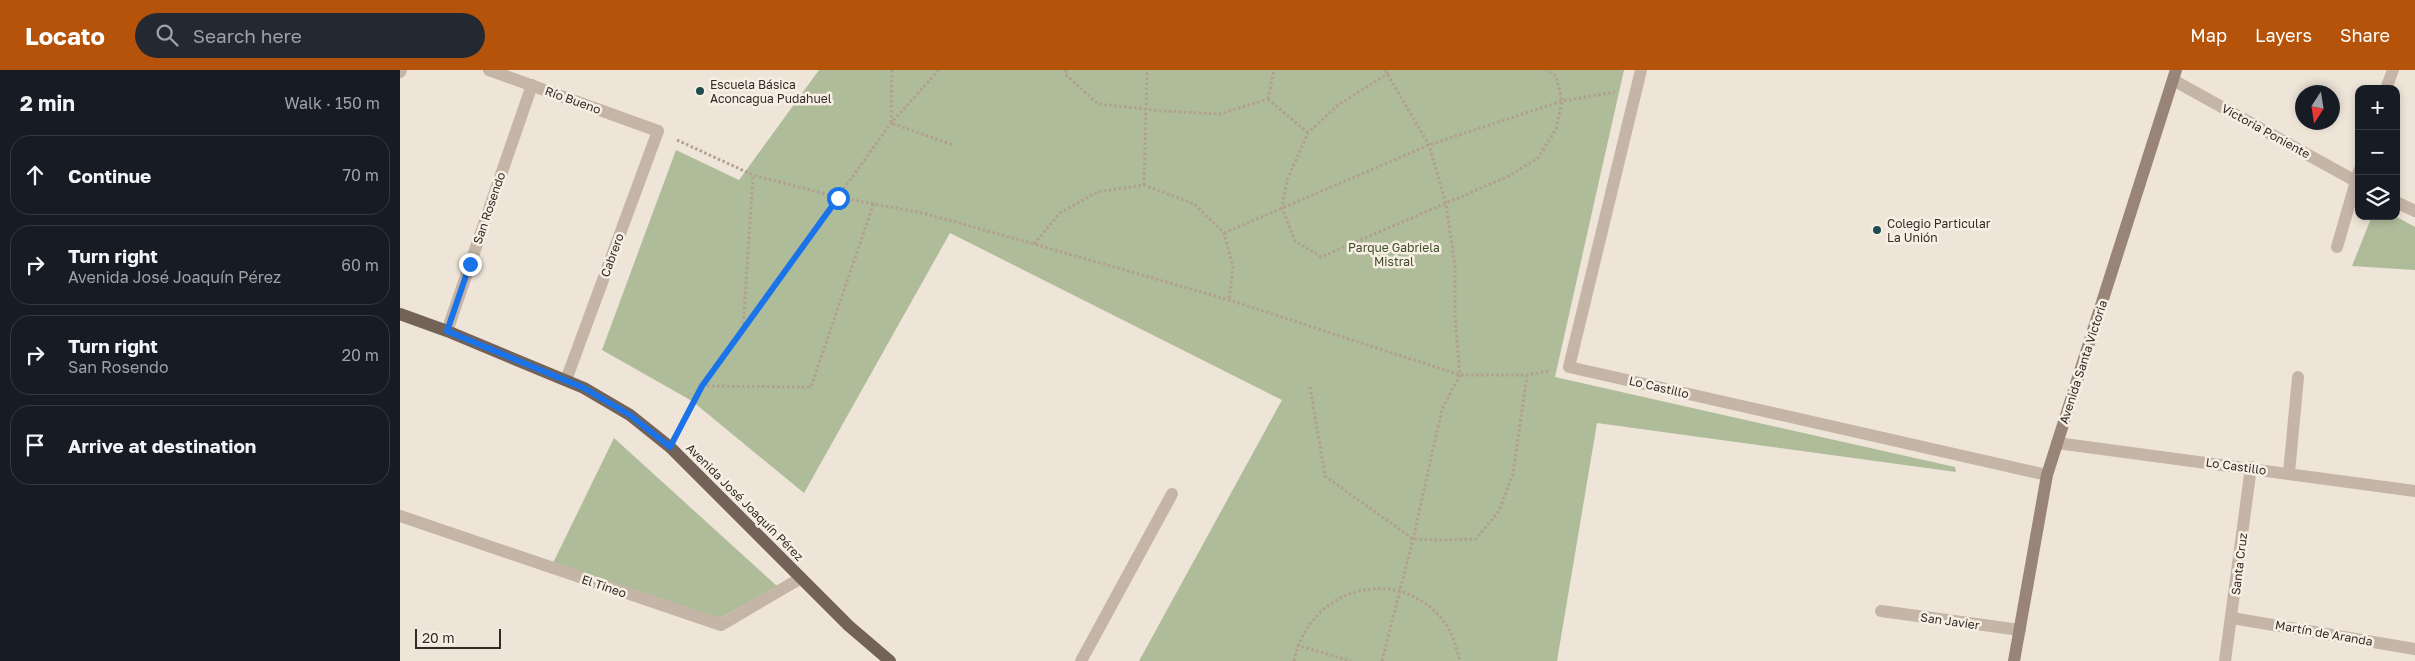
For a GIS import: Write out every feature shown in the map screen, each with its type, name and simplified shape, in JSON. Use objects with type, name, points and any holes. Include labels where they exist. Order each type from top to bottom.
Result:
[{"type":"main road","name":"Avenida José Joaquín Pérez","points":[[400,314],[447,331],[566,380],[584,388],[630,415],[670,447],[849,626],[890,661]]},
{"type":"street","name":"Río Bueno","points":[[489,70],[658,131]]},
{"type":"street","points":[[1570,367],[1641,70]]},
{"type":"street","points":[[2387,85],[2392,70]]},
{"type":"street","name":"Victoria Poniente","points":[[2175,75],[2355,177]]},
{"type":"street","name":"Avenida Santa Victoria","points":[[2014,661],[2046,475],[2175,75]]},
{"type":"street","name":"San Rosendo","points":[[447,331],[532,85]]},
{"type":"street","name":"Cabrero","points":[[566,380],[658,131]]},
{"type":"street","points":[[2337,246],[2355,189]]},
{"type":"street","points":[[2400,204],[2415,211]]},
{"type":"street","name":"Lo Castillo","points":[[1570,367],[2046,475]]},
{"type":"street","points":[[2288,473],[2298,377]]},
{"type":"street","name":"Lo Castillo","points":[[2057,443],[2251,467],[2415,491]]},
{"type":"street","name":"Santa Cruz","points":[[2225,661],[2251,467]]},
{"type":"street","points":[[1081,661],[1172,494]]},
{"type":"street","name":"El Tineo","points":[[400,516],[721,625],[801,578]]},
{"type":"street","name":"San Javier","points":[[1881,611],[2020,630]]},
{"type":"street","name":"Martín de Aranda","points":[[2232,618],[2415,649]]},
{"type":"path","points":[[891,123],[892,70]]},
{"type":"path","points":[[670,447],[702,386],[891,123],[938,70]]},
{"type":"path","points":[[1066,70],[1065,74],[1098,104],[1219,114],[1268,99]]},
{"type":"path","points":[[1144,186],[1147,70]]},
{"type":"path","points":[[1268,99],[1274,70]]},
{"type":"path","points":[[1382,661],[1413,538],[1442,410],[1460,375],[1455,318],[1455,267],[1446,204],[1429,145],[1387,72],[1338,105],[1308,133],[1287,180],[1282,208],[1295,241],[1322,257],[1446,204],[1509,176],[1538,158],[1556,129],[1562,101],[1556,76],[1546,70]]},
{"type":"path","points":[[1224,233],[1429,145],[1562,101],[1636,88]]},
{"type":"path","points":[[1268,99],[1308,133]]},
{"type":"path","points":[[891,123],[953,145]]},
{"type":"path","points":[[658,131],[753,175],[838,198],[874,202],[923,213],[1034,244],[1229,300],[1460,375],[1527,375],[1570,367]]},
{"type":"path","points":[[743,330],[753,175]]},
{"type":"path","points":[[1034,244],[1060,213],[1097,192],[1144,186],[1194,204],[1224,233],[1233,266],[1229,300]]},
{"type":"path","points":[[702,386],[811,387],[874,202]]},
{"type":"path","points":[[1310,387],[1325,476],[1413,538],[1443,540],[1476,539],[1499,511],[1513,473],[1527,375]]},
{"type":"path","points":[[1294,661],[1297,646],[1309,623],[1327,605],[1350,593],[1375,588],[1400,592],[1424,602],[1442,620],[1455,642],[1460,661]]},
{"type":"path","points":[[1297,646],[1351,661]]},
{"type":"green space","name":"Parque Gabriela Mistral","points":[[819,70],[1624,70],[1555,377],[1955,467],[1956,472],[1597,423],[1557,661],[1139,661],[1282,400],[950,233],[804,493],[692,401],[602,350],[676,150],[739,180]]},
{"type":"green space","points":[[2400,219],[2415,227],[2415,270],[2352,266],[2370,220]]},
{"type":"green space","points":[[614,438],[777,586],[717,620],[553,563]]},
{"type":"place","name":"Escuela Básica Aconcagua Pudahuel","points":[[700,91]]},
{"type":"place","name":"Colegio Particular La Unión","points":[[1877,230]]},
{"type":"route","points":[[470,264],[447,331],[584,388],[630,415],[670,447],[702,386],[838,198]]}]
